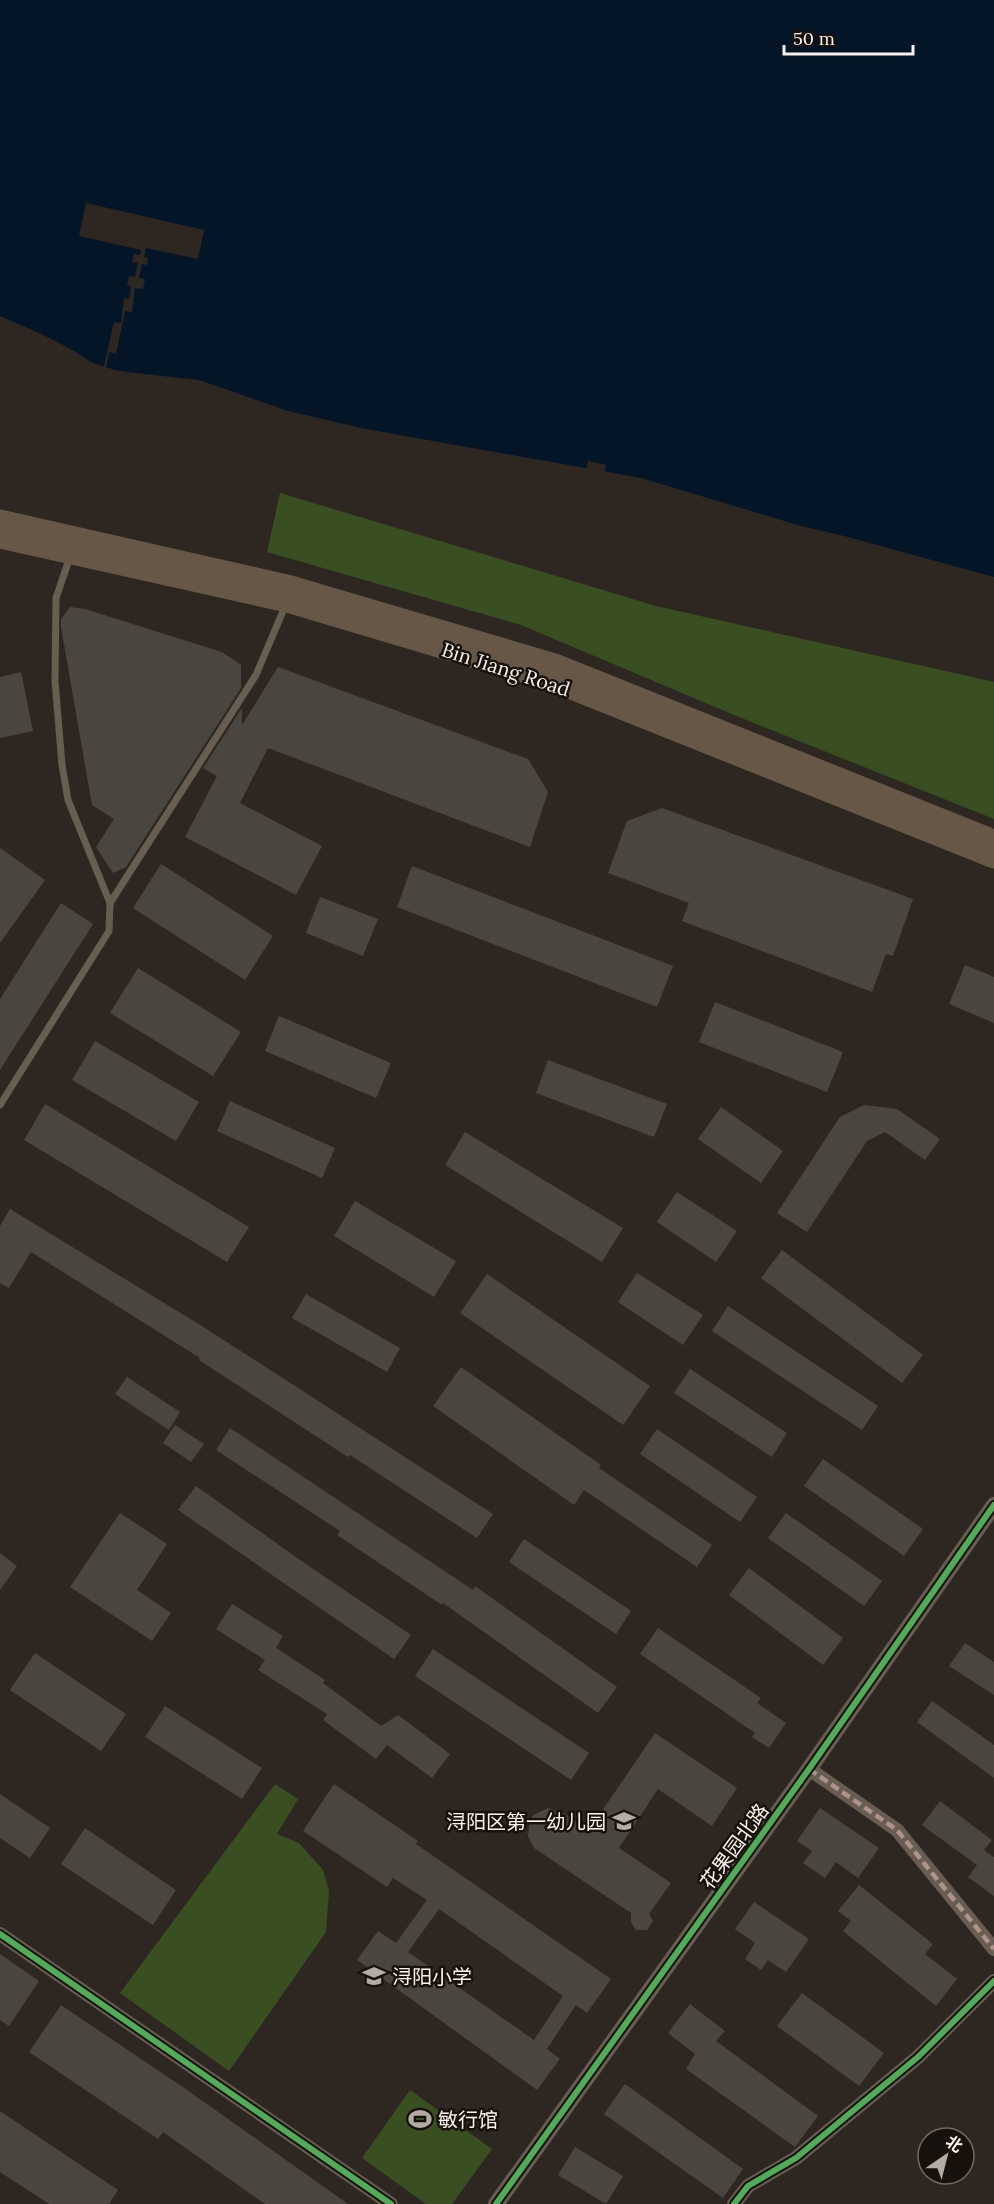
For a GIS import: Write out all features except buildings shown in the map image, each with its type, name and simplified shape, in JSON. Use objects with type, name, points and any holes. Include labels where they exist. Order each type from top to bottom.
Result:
[{"type":"main road","name":"Bin Jiang Road","points":[[0,520],[291,586],[555,664],[994,840]]},
{"type":"main road","name":"Bin Jiang Road","points":[[0,538],[287,602],[549,680],[994,858]]},
{"type":"street","name":"花果园北路","points":[[496,2204],[809,1769],[994,1505]]},
{"type":"street","points":[[809,1769],[897,1830],[994,1949]]},
{"type":"street","points":[[0,1934],[391,2204]]},
{"type":"street","points":[[734,2204],[748,2186],[796,2158],[918,2056],[994,1981]]},
{"type":"lane","points":[[0,1105],[109,932],[110,903],[68,800],[57,718],[56,598],[77,538]]},
{"type":"lane","points":[[110,903],[256,675],[287,602]]},
{"type":"green space","points":[[280,493],[656,606],[994,682],[994,819],[734,715],[521,625],[267,552]]},
{"type":"green space","points":[[275,1784],[298,1799],[277,1834],[299,1843],[323,1870],[329,1891],[326,1932],[229,2071],[120,1993]]},
{"type":"green space","name":"敏行馆","points":[[410,2090],[492,2149],[452,2204],[426,2204],[362,2158]]},
{"type":"water","points":[[0,0],[994,0],[994,577],[801,526],[641,478],[366,429],[288,411],[199,380],[106,368],[39,333],[0,316]]},
{"type":"pier","points":[[86,203],[204,230],[198,259],[146,248],[144,257],[148,258],[147,265],[142,264],[139,278],[145,279],[143,289],[135,288],[132,312],[125,311],[116,354],[109,352],[106,367],[112,369],[112,372],[101,369],[101,366],[104,366],[114,322],[121,323],[124,298],[129,299],[131,286],[127,285],[129,276],[135,277],[138,263],[132,262],[134,254],[140,255],[141,250],[79,236]]},
{"type":"pier","points":[[588,461],[606,465],[604,475],[586,471]]},
{"type":"marked path","points":[[809,1769],[897,1830],[994,1949]]},
{"type":"cycle path","points":[[496,2204],[809,1769],[994,1505]]},
{"type":"cycle path","points":[[0,1934],[391,2204]]},
{"type":"cycle path","points":[[734,2204],[748,2186],[796,2158],[918,2057],[994,1981]]},
{"type":"place","name":"浔阳区第一幼儿园","points":[[624,1821]]},
{"type":"place","name":"浔阳小学","points":[[374,1976]]},
{"type":"place","name":"敏行馆","points":[[420,2119]]}]
